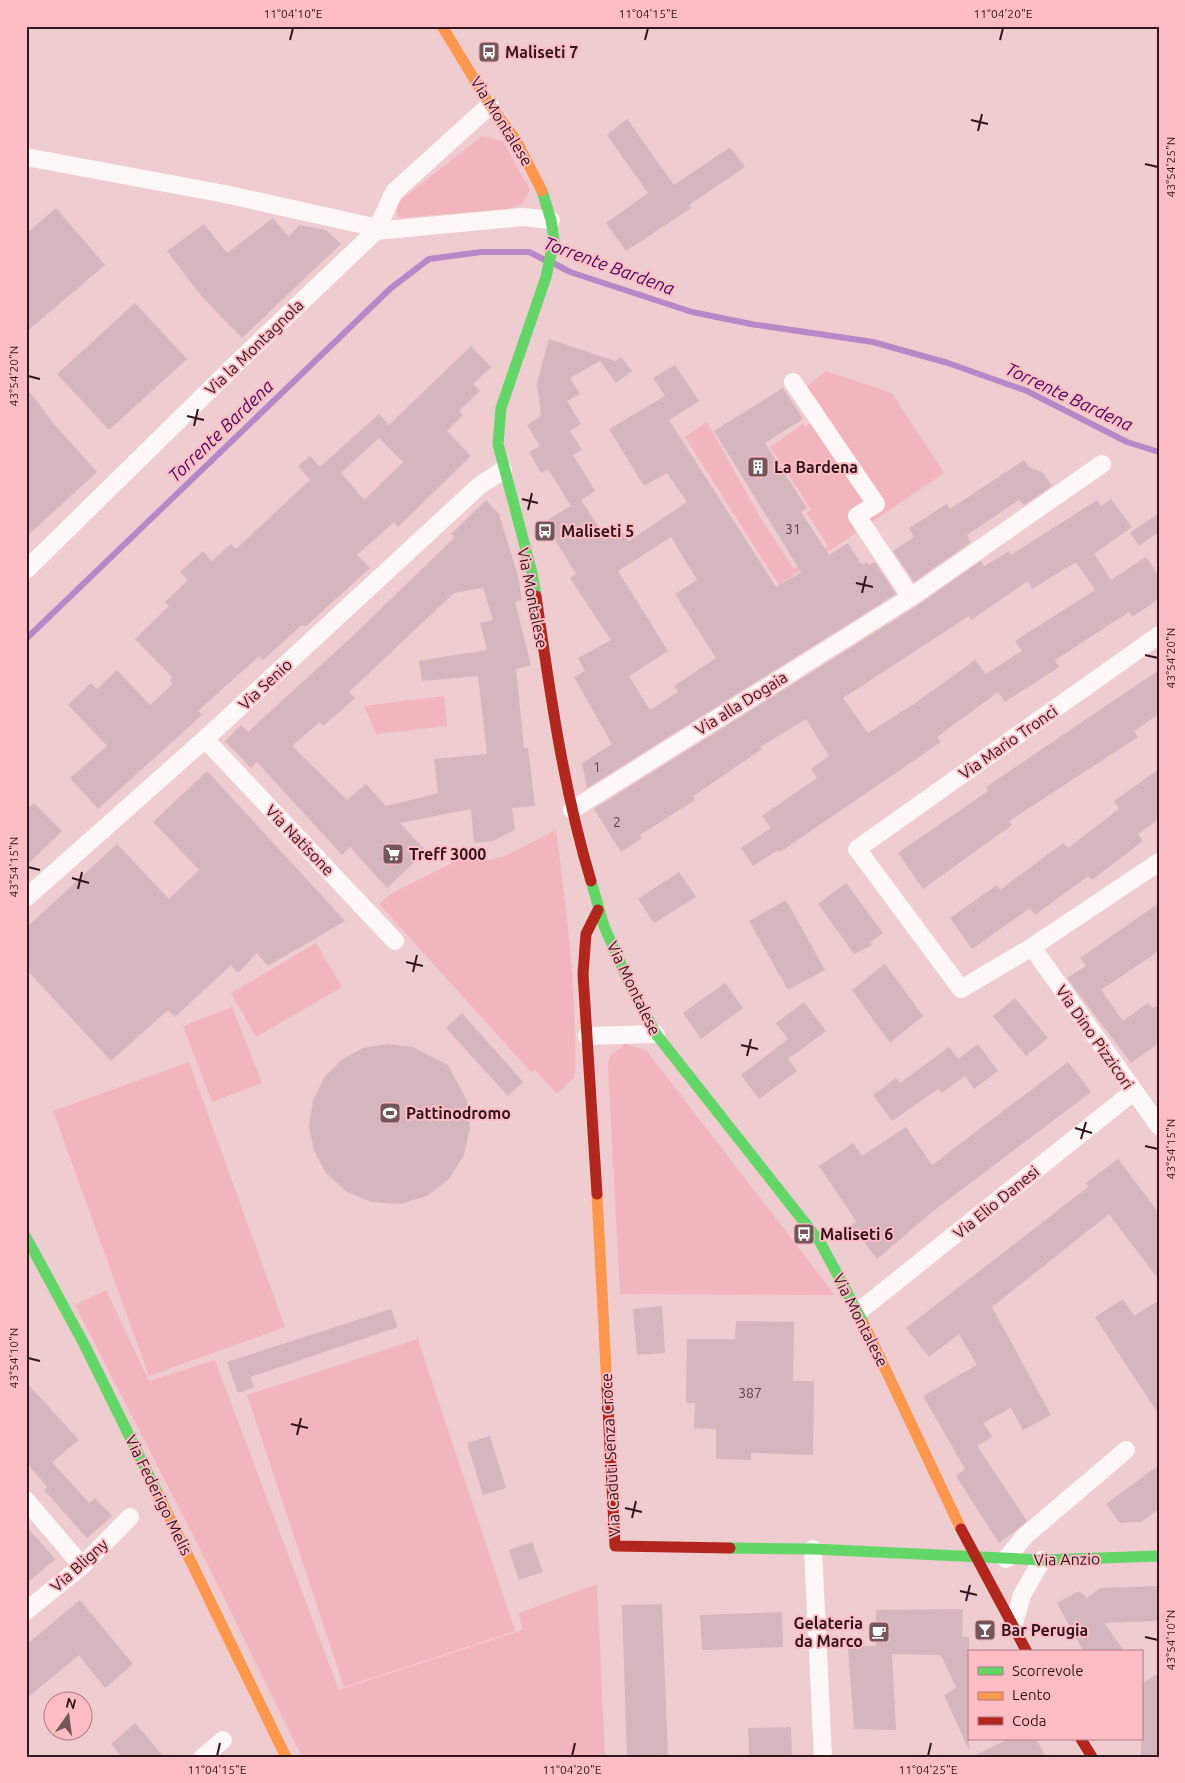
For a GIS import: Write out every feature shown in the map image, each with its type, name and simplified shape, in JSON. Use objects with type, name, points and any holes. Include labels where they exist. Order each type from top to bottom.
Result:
[{"type":"street","name":"Via Montalese","points":[[442,26],[490,105],[516,140],[540,185],[551,220],[554,240],[546,277],[501,408],[498,444],[503,470],[532,573],[560,754],[581,851],[598,910],[631,987],[656,1034],[691,1081],[800,1214],[820,1242],[858,1312],[975,1558],[1026,1650]]},
{"type":"street","points":[[376,232],[394,192],[490,105]]},
{"type":"street","points":[[26,157],[225,194],[369,226],[376,232],[522,217],[551,220]]},
{"type":"street","name":"Via la Montagnola","points":[[26,570],[239,361],[376,232]]},
{"type":"street","points":[[793,382],[876,504],[857,516],[911,597]]},
{"type":"street","name":"Via alla Dogaia","points":[[572,810],[911,597],[1102,464]]},
{"type":"street","name":"Via Senio","points":[[26,898],[205,739],[479,486],[503,470]]},
{"type":"street","name":"Via Mario Tronci","points":[[1032,947],[961,989],[857,849],[1159,635]]},
{"type":"street","name":"Via Natisone","points":[[205,739],[395,941]]},
{"type":"street","points":[[1032,947],[1159,862]]},
{"type":"street","name":"Via Caduti Senza Croce","points":[[598,910],[589,925],[584,945],[583,974],[615,1546],[813,1549],[975,1558]]},
{"type":"street","name":"Via Dino Pizzicori","points":[[1032,947],[1133,1092],[1159,1126]]},
{"type":"street","points":[[587,1036],[656,1034]]},
{"type":"street","name":"Via Elio Danesi","points":[[858,1312],[1133,1092]]},
{"type":"street","name":"Via Federigo Melis","points":[[26,1236],[89,1353],[260,1698],[286,1757]]},
{"type":"street","points":[[1006,1559],[1025,1536],[1126,1450]]},
{"type":"street","points":[[26,1500],[82,1566]]},
{"type":"street","name":"Via Bligny","points":[[26,1611],[82,1566],[130,1517]]},
{"type":"street","points":[[813,1549],[823,1757]]},
{"type":"street","name":"Via Anzio","points":[[975,1558],[1042,1560],[1159,1556]]},
{"type":"street","points":[[1013,1627],[1022,1595],[1042,1560]]},
{"type":"street","points":[[203,1757],[223,1740]]},
{"type":"street","points":[[1082,1740],[1092,1757]]},
{"type":"shaded area","points":[[482,136],[503,141],[530,190],[522,204],[507,209],[400,218],[397,216],[397,207],[401,200]]},
{"type":"shaded area","points":[[826,371],[892,393],[944,473],[779,585],[685,437],[707,422],[761,519],[794,569],[828,546],[807,513],[811,509],[770,447],[803,424],[805,427],[824,412],[807,386]]},
{"type":"shaded area","points":[[444,696],[447,726],[376,734],[364,706]]},
{"type":"shaded area","points":[[556,830],[570,953],[575,1046],[575,1077],[557,1094],[535,1070],[531,1072],[379,904],[394,892],[476,851],[479,857],[488,860],[503,857]]},
{"type":"shaded area","points":[[316,943],[342,987],[256,1037],[231,993]]},
{"type":"shaded area","points":[[232,1007],[262,1083],[212,1102],[183,1026]]},
{"type":"shaded area","points":[[625,1044],[646,1050],[835,1295],[620,1294],[608,1068],[609,1057]]},
{"type":"shaded area","points":[[189,1062],[285,1327],[149,1376],[53,1111]]},
{"type":"shaded area","points":[[106,1290],[149,1381],[215,1360],[339,1690],[522,1630],[519,1613],[597,1584],[605,1757],[302,1757],[197,1543],[75,1305]]},
{"type":"shaded area","points":[[418,1339],[515,1631],[344,1687],[247,1395]]},
{"type":"building","points":[[627,119],[674,185],[730,147],[745,167],[689,205],[691,208],[626,251],[606,223],[648,193],[607,135]]},
{"type":"building","points":[[56,208],[105,265],[26,332],[26,234]]},
{"type":"building","points":[[273,218],[289,237],[299,225],[326,230],[341,244],[242,338],[202,297],[167,251],[204,224],[227,253]]},
{"type":"building","points":[[135,303],[187,359],[109,430],[57,374]]},
{"type":"building","points":[[549,339],[615,361],[621,357],[632,371],[616,383],[600,361],[570,378],[580,394],[567,401],[581,424],[570,431],[582,450],[573,455],[595,491],[571,506],[548,469],[541,473],[529,452],[540,446],[527,425],[541,416],[537,383]]},
{"type":"building","points":[[471,346],[491,367],[473,384],[480,391],[459,411],[463,415],[447,431],[471,456],[398,527],[394,522],[357,555],[370,568],[305,627],[302,625],[263,660],[259,656],[198,711],[202,715],[98,809],[70,778],[107,746],[68,705],[91,683],[97,689],[117,670],[150,705],[173,684],[169,680],[172,677],[135,639],[169,606],[165,602],[188,580],[180,572],[203,551],[212,561],[231,544],[236,549],[310,480],[298,466],[310,456],[320,467],[379,414],[389,425]],"holes":[[[379,438],[403,462],[364,500],[341,473]]]},
{"type":"building","points":[[675,365],[699,401],[669,420],[776,587],[801,572],[714,431],[783,388],[803,419],[765,443],[807,508],[801,512],[829,555],[848,543],[862,565],[867,562],[869,565],[875,562],[896,594],[587,788],[582,763],[612,744],[574,677],[585,671],[578,658],[611,640],[570,578],[576,574],[544,522],[581,500],[605,537],[619,527],[629,541],[687,502],[667,473],[644,486],[609,429],[665,396],[653,378]],"holes":[[[671,537],[697,580],[675,594],[716,658],[674,686],[678,692],[650,710],[629,676],[668,651],[618,571]]]},
{"type":"building","points":[[26,387],[53,423],[97,472],[26,537]]},
{"type":"building","points":[[1024,460],[1029,467],[1042,472],[1052,486],[1024,505],[1019,500],[967,535],[971,542],[914,582],[893,551],[914,537],[909,528],[947,504],[950,509]]},
{"type":"building","points":[[1111,499],[1132,527],[1094,554],[1111,580],[1146,557],[1159,576],[1159,599],[1132,617],[1129,612],[1055,660],[1059,667],[1005,702],[998,692],[937,737],[941,742],[780,852],[778,850],[753,866],[741,848],[771,828],[762,816],[817,778],[811,769],[829,756],[806,719],[760,747],[762,749],[693,796],[695,800],[640,835],[642,838],[621,852],[594,809],[917,606],[981,561],[984,566],[1009,551],[1011,555],[1097,500],[1101,506]],"holes":[[[1076,562],[1095,590],[1015,641],[1022,651],[986,674],[975,660],[914,704],[868,733],[843,698],[969,616],[971,620],[1028,581],[1032,589]]]},
{"type":"building","points":[[486,500],[499,514],[518,576],[522,600],[515,602],[531,665],[516,669],[524,748],[528,748],[535,806],[512,808],[515,830],[493,841],[474,843],[471,809],[400,823],[426,851],[387,888],[350,847],[342,855],[257,762],[251,768],[225,741],[241,725],[248,732],[356,633],[455,537],[451,534]],"holes":[[[483,588],[493,620],[480,623],[487,650],[419,661],[422,681],[478,676],[487,754],[434,759],[438,793],[386,806],[366,784],[347,800],[292,746],[320,722],[323,726],[355,698],[349,692],[454,593]]]},
{"type":"building","points":[[1159,513],[1159,532],[1139,546],[1130,533]]},
{"type":"building","points":[[1159,670],[1159,714],[1134,731],[1138,737],[1009,821],[1012,825],[923,889],[898,853],[988,791],[986,787]]},
{"type":"building","points":[[1159,769],[1159,819],[1138,834],[1143,841],[1092,880],[1088,876],[1035,915],[1030,908],[972,949],[950,918],[997,885],[1000,890],[1063,843],[1068,848],[1119,809],[1114,801]]},
{"type":"building","points":[[207,771],[345,921],[268,966],[257,953],[238,973],[231,965],[175,1017],[168,1010],[111,1061],[26,969],[26,928],[117,844],[169,899],[199,870],[153,822]]},
{"type":"building","points":[[34,803],[62,831],[26,866],[26,810]]},
{"type":"building","points":[[679,872],[696,897],[654,923],[638,899]]},
{"type":"building","points":[[846,883],[883,933],[870,942],[872,945],[854,954],[818,904]]},
{"type":"building","points":[[786,900],[825,970],[788,990],[749,921]]},
{"type":"building","points":[[1159,903],[1159,951],[1101,990],[1123,1021],[1148,1003],[1153,1008],[1159,1004],[1159,1043],[1131,1063],[1067,978],[1086,966],[1080,958]]},
{"type":"building","points":[[885,964],[923,1016],[890,1043],[852,990]]},
{"type":"building","points":[[725,983],[743,1008],[701,1039],[683,1013]]},
{"type":"building","points":[[1015,998],[1048,1038],[1026,1056],[993,1016]]},
{"type":"building","points":[[804,1002],[826,1031],[788,1059],[797,1071],[759,1099],[741,1075],[788,1039],[776,1023]]},
{"type":"building","points":[[462,1013],[523,1082],[508,1096],[446,1028]]},
{"type":"building","name":"Pattinodromo","points":[[388,1044],[413,1047],[448,1065],[467,1101],[470,1128],[464,1155],[449,1179],[427,1196],[400,1204],[372,1202],[347,1192],[326,1173],[314,1151],[309,1126],[313,1101],[324,1078],[341,1060],[363,1048]]},
{"type":"building","points":[[978,1044],[998,1071],[974,1089],[965,1076],[942,1093],[938,1089],[892,1121],[873,1095],[896,1078],[900,1083],[949,1047],[958,1059]]},
{"type":"building","points":[[1068,1062],[1091,1092],[932,1212],[877,1259],[851,1225],[856,1221],[819,1166],[853,1143],[862,1156],[906,1127],[932,1165]]},
{"type":"building","points":[[1118,1159],[1159,1213],[1159,1280],[1109,1214],[992,1307],[1051,1415],[1023,1430],[1011,1408],[983,1423],[992,1437],[977,1446],[1027,1521],[999,1543],[956,1476],[965,1469],[923,1396],[977,1365],[959,1334],[929,1357],[906,1328],[1088,1187],[1086,1183]]},
{"type":"building","points":[[1123,1299],[1134,1316],[1159,1300],[1159,1415],[1095,1317]]},
{"type":"building","points":[[662,1306],[665,1353],[637,1355],[633,1309]]},
{"type":"building","points":[[391,1309],[398,1327],[250,1377],[254,1387],[238,1393],[227,1362]]},
{"type":"building","points":[[736,1321],[794,1322],[793,1381],[814,1381],[813,1455],[751,1453],[751,1460],[716,1459],[716,1429],[694,1428],[695,1403],[686,1403],[687,1339],[735,1339]]},
{"type":"building","points":[[26,1382],[79,1440],[52,1462],[89,1503],[95,1498],[112,1516],[87,1538],[44,1490],[47,1487],[26,1462]]},
{"type":"building","points":[[490,1436],[506,1488],[483,1495],[467,1443]]},
{"type":"building","points":[[1159,1465],[1159,1509],[1141,1522],[1120,1523],[1106,1504]]},
{"type":"building","points":[[26,1526],[55,1559],[26,1584]]},
{"type":"building","points":[[532,1542],[543,1572],[519,1580],[509,1550]]},
{"type":"building","points":[[1159,1586],[1159,1621],[1104,1623],[1124,1650],[1083,1650],[1057,1603],[1079,1591],[1087,1598],[1100,1588]]},
{"type":"building","points":[[80,1600],[133,1664],[105,1688],[79,1655],[26,1699],[26,1645]]},
{"type":"building","points":[[662,1604],[668,1757],[627,1757],[622,1605]]},
{"type":"building","points":[[963,1609],[962,1637],[969,1637],[969,1750],[944,1695],[956,1688],[941,1655],[892,1654],[896,1730],[854,1729],[848,1647],[876,1646],[876,1610]]},
{"type":"building","points":[[782,1612],[783,1647],[702,1650],[700,1615]]},
{"type":"building","points":[[1159,1673],[1159,1757],[1141,1757],[1142,1683]]},
{"type":"building","points":[[135,1723],[164,1757],[122,1757],[111,1744]]},
{"type":"building","points":[[791,1727],[792,1757],[749,1757],[748,1728]]},
{"type":"building","points":[[1006,1740],[1037,1740],[1046,1757],[972,1757]]},
{"type":"waterway","name":"Torrente Bardena","points":[[26,639],[391,288],[429,259],[481,252],[529,252],[545,260]]},
{"type":"waterway","name":"Torrente Bardena","points":[[555,264],[570,272],[692,312],[751,324],[873,342],[948,363],[1027,391],[1127,442],[1159,452]]},
{"type":"traffic: fast","points":[[536,596],[532,573],[498,444],[501,408],[546,277],[554,240],[551,220],[542,191]]},
{"type":"traffic: fast","points":[[591,881],[604,926],[631,987],[656,1034],[820,1242],[864,1324]]},
{"type":"traffic: fast","points":[[26,1237],[84,1344],[158,1494]]},
{"type":"traffic: fast","points":[[730,1548],[813,1549],[1042,1560],[1159,1556]]},
{"type":"traffic: slow","points":[[442,26],[490,105],[516,140],[542,191]]},
{"type":"traffic: slow","points":[[597,1194],[607,1388]]},
{"type":"traffic: slow","points":[[864,1324],[961,1529]]},
{"type":"traffic: slow","points":[[158,1494],[286,1757]]},
{"type":"traffic: jam","points":[[536,596],[565,775],[591,881]]},
{"type":"traffic: jam","points":[[597,1194],[583,974],[586,934],[598,910]]},
{"type":"traffic: jam","points":[[607,1388],[615,1546],[730,1548]]},
{"type":"traffic: jam","points":[[961,1529],[1026,1650]]},
{"type":"traffic: jam","points":[[1082,1740],[1092,1757]]},
{"type":"place","name":"Maliseti 7","points":[[489,52]]},
{"type":"place","name":"La Bardena","points":[[758,467]]},
{"type":"place","name":"Maliseti 5","points":[[545,531]]},
{"type":"place","name":"Treff 3000","points":[[393,854]]},
{"type":"place","name":"Pattinodromo","points":[[390,1113]]},
{"type":"place","name":"Maliseti 6","points":[[804,1234]]},
{"type":"place","name":"Bar Perugia","points":[[985,1630]]},
{"type":"place","name":"Gelateria da Marco","points":[[879,1632]]}]
